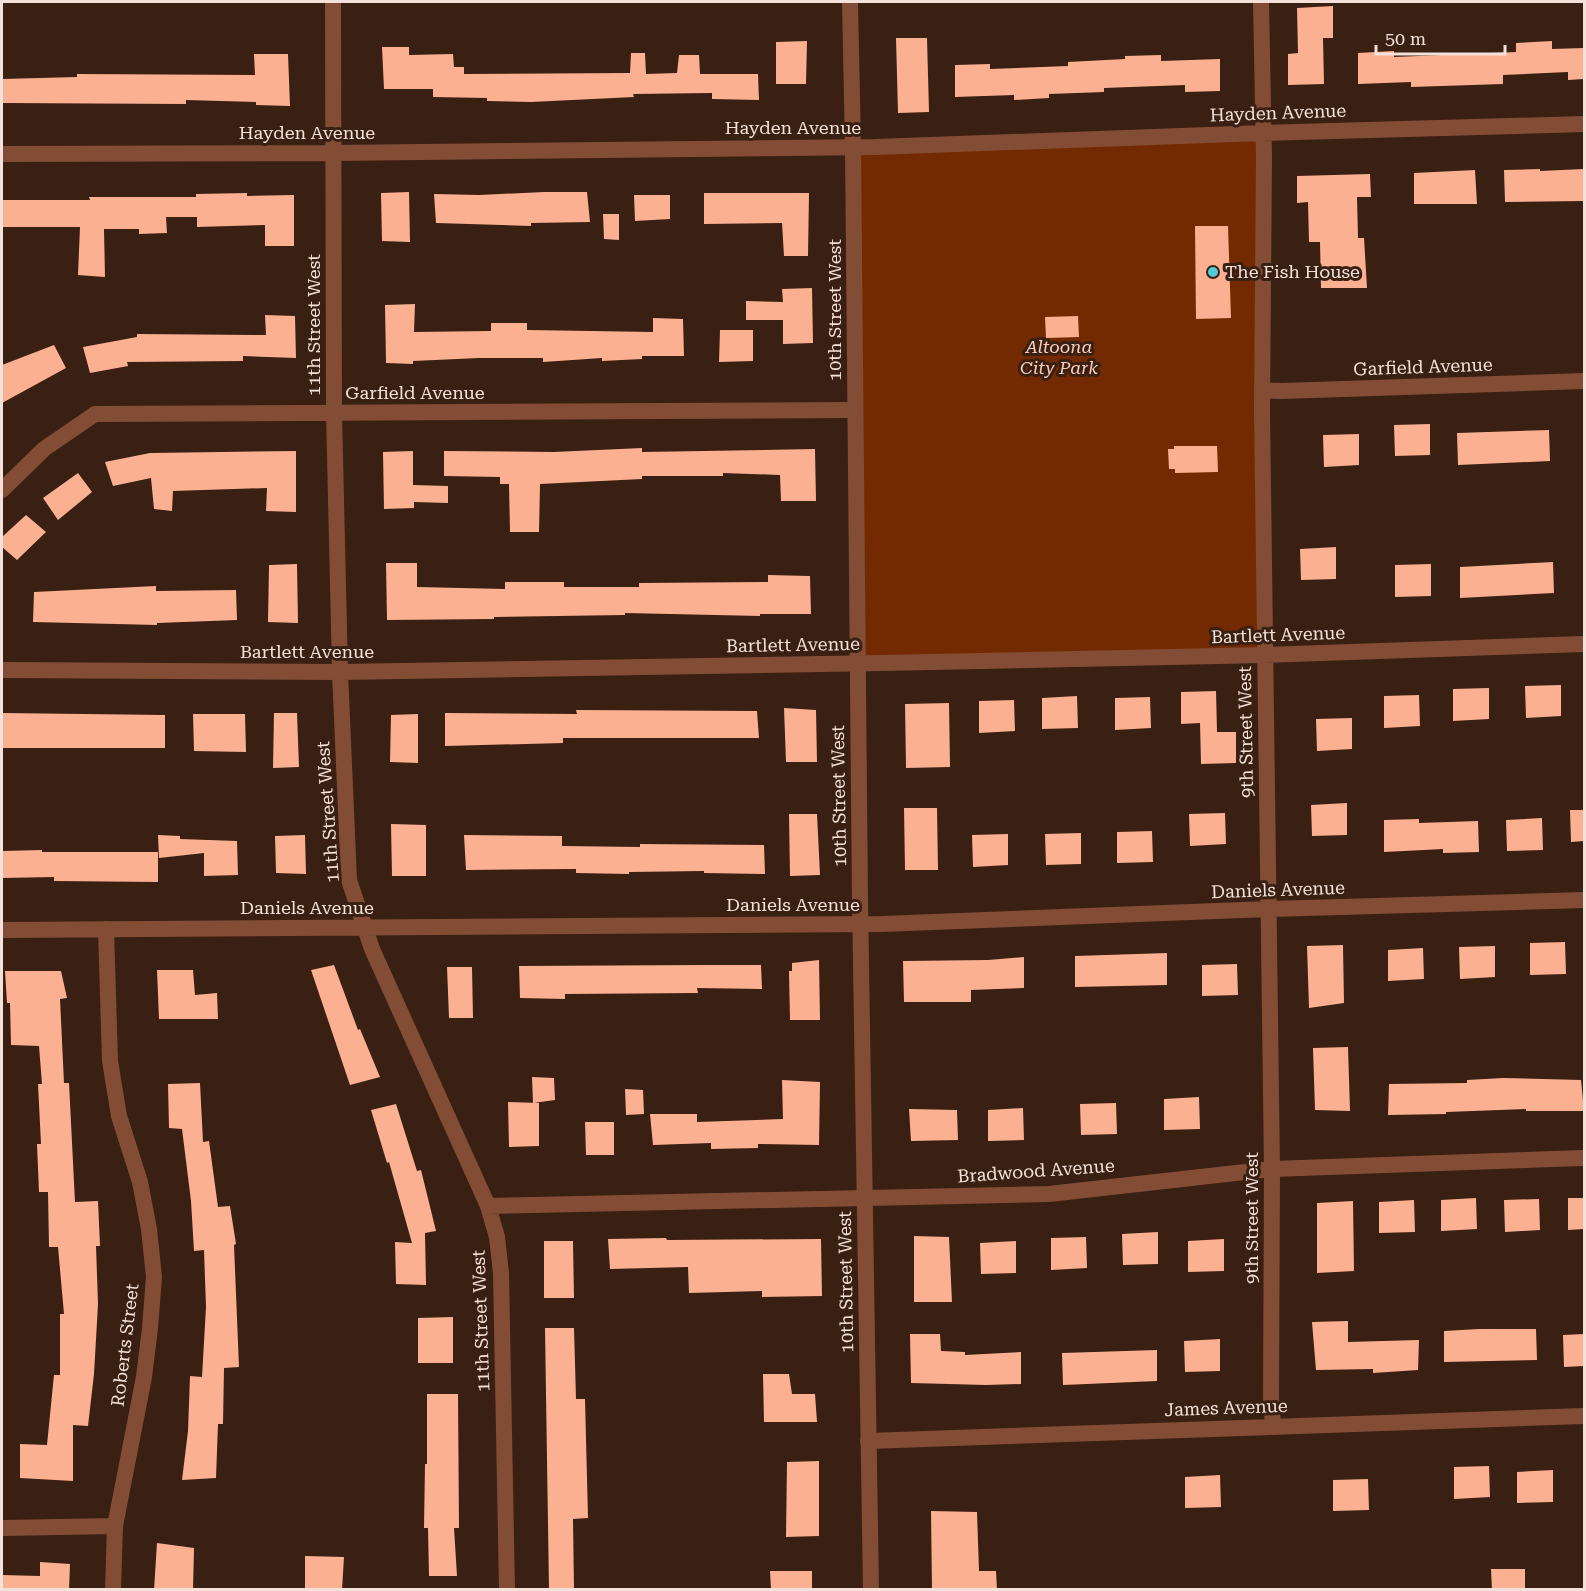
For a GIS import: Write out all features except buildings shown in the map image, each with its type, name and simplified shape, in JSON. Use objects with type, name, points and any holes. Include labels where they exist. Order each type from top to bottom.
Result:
[{"type":"street","name":"11th Street West","points":[[333,2],[334,413],[339,672],[349,880],[376,960],[488,1206],[497,1237],[501,1273],[507,1590]]},
{"type":"street","name":"10th Street West","points":[[850,2],[854,147],[861,924],[871,1590]]},
{"type":"street","name":"9th Street West","points":[[1261,2],[1262,390],[1273,1426]]},
{"type":"street","name":"Hayden Avenue","points":[[2,154],[876,147],[1584,124]]},
{"type":"street","name":"Garfield Avenue","points":[[1262,390],[1584,381]]},
{"type":"street","name":"Garfield Avenue","points":[[2,490],[44,449],[95,414],[855,410]]},
{"type":"street","name":"Bartlett Avenue","points":[[2,670],[339,672],[1265,656],[1584,644]]},
{"type":"street","name":"Daniels Avenue","points":[[2,930],[861,924],[1584,900]]},
{"type":"street","name":"Roberts Street","points":[[106,929],[110,1060],[119,1116],[140,1182],[149,1229],[154,1277],[144,1377],[116,1526],[113,1590]]},
{"type":"street","name":"Bradwood Avenue","points":[[488,1206],[1049,1194],[1272,1169],[1584,1158]]},
{"type":"street","name":"James Avenue","points":[[868,1441],[1584,1416]]},
{"type":"street","points":[[2,1528],[116,1526]]},
{"type":"green space","name":"Altoona City Park","points":[[1263,133],[1265,655],[858,663],[853,147]]},
{"type":"place","name":"The Fish House","points":[[1213,272]]}]
